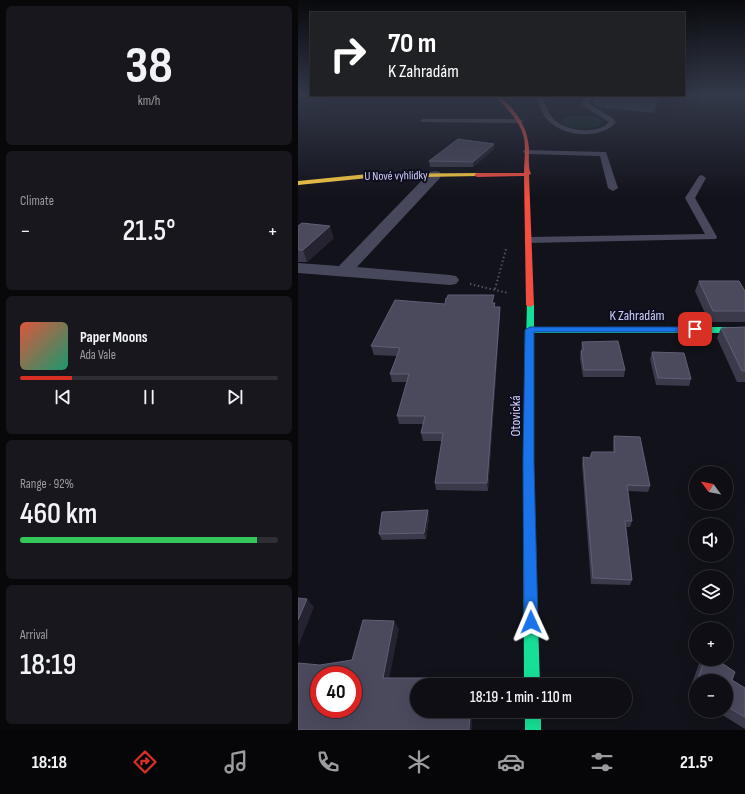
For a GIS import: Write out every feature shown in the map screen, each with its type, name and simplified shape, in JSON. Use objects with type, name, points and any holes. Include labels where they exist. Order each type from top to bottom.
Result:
[{"type":"street","name":"Otovická","points":[[523,129],[526,136],[528,174],[530,330],[528,463],[532,678]]},
{"type":"street","points":[[435,175],[528,174]]},
{"type":"street","name":"U Nové vyhlídky","points":[[298,183],[368,176],[435,175]]},
{"type":"street","name":"U Nové vyhlídky","points":[[344,271],[435,175]]},
{"type":"street","points":[[298,268],[450,280]]},
{"type":"street","name":"K Zahradám","points":[[530,330],[745,330]]},
{"type":"street","points":[[533,718],[533,730]]},
{"type":"lane","points":[[571,129],[582,131],[605,129]]},
{"type":"lane","points":[[527,150],[603,154],[613,188]]},
{"type":"lane","points":[[529,240],[712,237],[690,198],[702,178]]},
{"type":"building","points":[[458,139],[494,144],[473,162],[429,161]]},
{"type":"building","points":[[302,223],[330,226],[303,250],[298,250],[298,226]]},
{"type":"building","points":[[699,281],[739,281],[745,291],[745,311],[713,311]]},
{"type":"building","points":[[448,295],[494,295],[492,303],[495,303],[494,307],[500,307],[487,483],[435,483],[443,433],[421,433],[425,416],[397,416],[409,374],[390,374],[400,348],[371,346],[395,300],[445,304]]},
{"type":"building","points":[[745,327],[745,371],[742,371],[721,328]]},
{"type":"building","points":[[618,341],[625,370],[584,370],[581,351],[584,350],[582,342]]},
{"type":"building","points":[[652,352],[684,353],[691,379],[658,378]]},
{"type":"building","points":[[614,436],[640,437],[650,486],[627,485],[632,521],[625,521],[632,580],[593,578],[583,457],[590,458],[592,452],[615,452]]},
{"type":"building","points":[[428,510],[424,533],[379,534],[382,512]]},
{"type":"building","points":[[298,598],[307,599],[298,620]]},
{"type":"building","points":[[363,620],[394,621],[383,678],[410,678],[410,718],[470,718],[469,730],[298,730],[298,663],[320,665],[352,660]]},
{"type":"building","points":[[702,666],[726,666],[735,672],[733,677],[733,674],[700,674]]},
{"type":"building","points":[[733,681],[745,688],[745,717],[733,710]]},
{"type":"traffic: fast","points":[[530,305],[528,463],[532,678]]},
{"type":"traffic: fast","points":[[530,330],[745,330]]},
{"type":"traffic: fast","points":[[533,718],[533,730]]},
{"type":"traffic: slow","points":[[298,183],[368,176],[477,175]]},
{"type":"traffic: jam","points":[[523,129],[526,139],[530,305]]},
{"type":"traffic: jam","points":[[477,175],[528,174]]},
{"type":"route","points":[[531,622],[528,463],[530,330],[695,329]]}]
